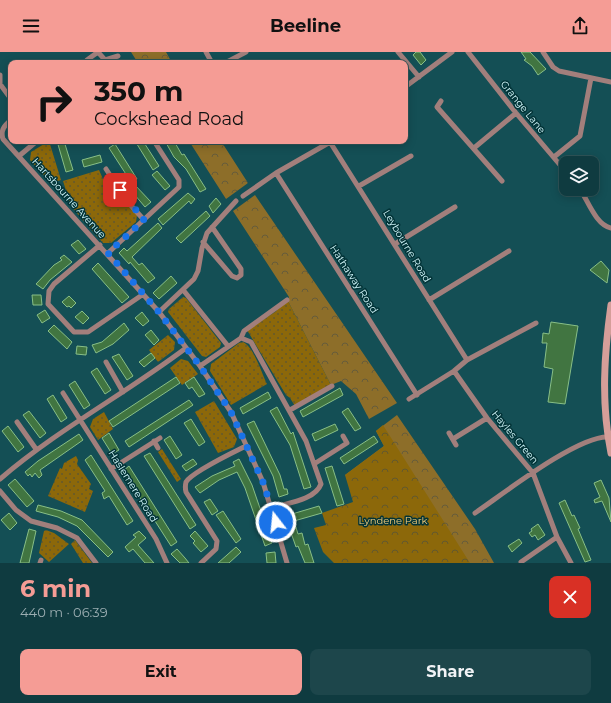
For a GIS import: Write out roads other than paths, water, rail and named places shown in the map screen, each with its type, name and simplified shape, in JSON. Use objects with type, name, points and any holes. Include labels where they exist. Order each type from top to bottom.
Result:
[{"type":"street","points":[[87,60],[98,52],[105,60],[118,56]]},
{"type":"street","points":[[231,60],[246,52]]},
{"type":"street","points":[[398,52],[404,60]]},
{"type":"street","points":[[408,85],[452,52]]},
{"type":"street","name":"Grange Lane","points":[[468,52],[516,113],[559,163]]},
{"type":"street","points":[[543,52],[553,67],[559,71],[611,82]]},
{"type":"street","points":[[408,64],[418,77]]},
{"type":"street","points":[[0,75],[0,84],[8,95]]},
{"type":"street","points":[[554,157],[580,136],[592,78]]},
{"type":"street","points":[[441,101],[437,107],[502,180]]},
{"type":"street","points":[[474,148],[516,113]]},
{"type":"street","name":"Hartsbourne Avenue","points":[[8,123],[2,129],[1,134],[8,143]]},
{"type":"street","name":"Hartsbourne Avenue","points":[[9,144],[108,253],[142,295],[159,312],[200,366],[231,412],[263,482],[272,508],[287,563]]},
{"type":"street","points":[[20,156],[34,144]]},
{"type":"street","points":[[108,253],[176,191],[180,183],[156,144]]},
{"type":"street","points":[[243,196],[276,173],[327,144]]},
{"type":"street","name":"Leybourne Road","points":[[332,144],[467,360]]},
{"type":"street","points":[[359,186],[410,156]]},
{"type":"street","points":[[106,169],[127,201],[144,220]]},
{"type":"street","name":"Hathaway Road","points":[[276,173],[417,394]]},
{"type":"street","points":[[584,196],[601,222],[606,227],[611,228]]},
{"type":"street","points":[[159,312],[184,291],[194,279],[198,271],[204,242],[212,227],[236,201]]},
{"type":"street","points":[[395,244],[455,207]]},
{"type":"street","points":[[204,242],[232,276],[237,278],[241,275],[241,269],[212,227]]},
{"type":"street","points":[[100,245],[54,284],[49,291],[48,304],[74,332],[88,332],[142,295]]},
{"type":"street","points":[[429,300],[509,251]]},
{"type":"street","points":[[184,291],[228,346]]},
{"type":"street","points":[[200,366],[241,338],[244,331],[287,300]]},
{"type":"street","points":[[611,305],[604,379],[608,437],[611,452]]},
{"type":"street","points":[[409,399],[454,371],[467,360],[536,323]]},
{"type":"street","points":[[241,338],[251,342],[290,410],[306,441],[321,484],[319,489],[312,495],[272,508]]},
{"type":"street","points":[[0,479],[36,449],[124,392],[186,348]]},
{"type":"street","points":[[106,362],[124,392]]},
{"type":"street","name":"Hayles Green","points":[[454,371],[487,418],[533,473],[556,537],[570,563]]},
{"type":"street","points":[[290,410],[332,386]]},
{"type":"street","name":"Haslemere Road","points":[[63,393],[156,539],[167,563]]},
{"type":"street","points":[[452,439],[487,418]]},
{"type":"street","points":[[17,422],[36,449]]},
{"type":"street","points":[[449,433],[456,445]]},
{"type":"street","points":[[314,464],[347,443],[343,436]]},
{"type":"street","points":[[475,513],[562,454],[591,440],[608,437]]},
{"type":"street","points":[[111,469],[160,438]]},
{"type":"street","points":[[154,441],[158,448]]},
{"type":"street","points":[[201,563],[216,549],[217,541],[186,492],[185,485],[189,479],[220,459],[246,446]]},
{"type":"street","points":[[0,491],[16,510],[31,521],[57,528],[77,538],[96,563]]},
{"type":"street","points":[[521,561],[556,537]]},
{"type":"park label","name":"Lyndene Park","points":[[393,520]]}]
